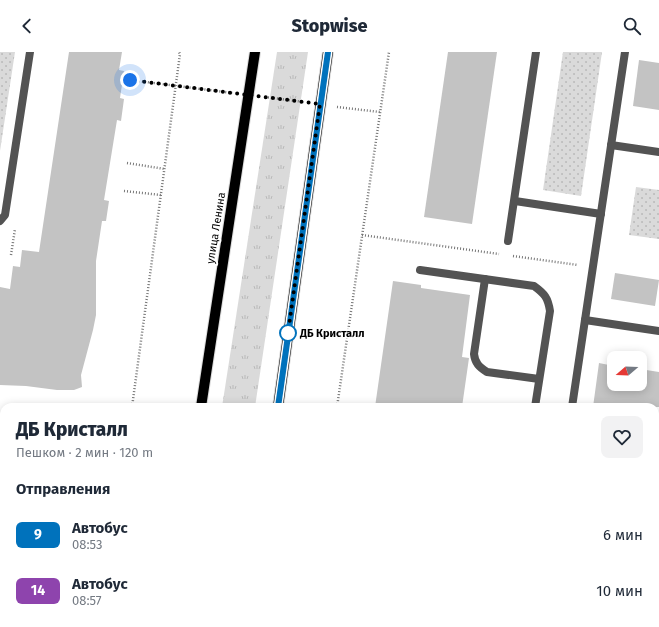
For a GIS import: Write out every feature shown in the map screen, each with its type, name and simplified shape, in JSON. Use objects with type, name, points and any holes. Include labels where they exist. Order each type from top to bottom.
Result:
[{"type":"main road","name":"улица Ленина","points":[[202,403],[255,52]]},
{"type":"main road","points":[[279,403],[328,52]]},
{"type":"street","points":[[0,221],[5,215],[30,52]]},
{"type":"street","points":[[508,241],[536,52]]},
{"type":"street","points":[[573,403],[625,52]]},
{"type":"street","points":[[611,145],[659,152]]},
{"type":"street","points":[[514,201],[601,214]]},
{"type":"street","points":[[420,270],[534,286],[543,293],[549,301],[550,311],[536,403]]},
{"type":"street","points":[[485,279],[474,354],[475,362],[480,368],[487,372],[539,379]]},
{"type":"street","points":[[584,320],[659,331]]},
{"type":"path","points":[[133,403],[176,86],[179,52]]},
{"type":"path","points":[[338,403],[389,52]]},
{"type":"path","points":[[130,80],[380,112]]},
{"type":"path","points":[[127,164],[164,169]]},
{"type":"path","points":[[124,191],[161,195]]},
{"type":"path","points":[[362,235],[500,254]]},
{"type":"path","points":[[508,256],[592,268]]},
{"type":"green space","points":[[0,52],[15,52],[0,151]]},
{"type":"green space","points":[[277,52],[308,52],[256,403],[223,403]]},
{"type":"green space","points":[[563,52],[602,52],[581,196],[543,190]]},
{"type":"green space","points":[[636,187],[659,190],[659,239],[629,235]]},
{"type":"building","points":[[69,52],[122,52],[119,70],[124,71],[120,98],[124,99],[121,121],[117,120],[104,200],[109,201],[106,221],[102,221],[96,261],[96,315],[81,375],[82,387],[74,390],[57,390],[26,386],[0,385],[0,287],[10,289],[13,266],[20,267],[22,250],[39,252]]},
{"type":"building","points":[[448,52],[497,52],[472,224],[424,217]]},
{"type":"building","points":[[639,60],[659,63],[659,110],[633,106]]},
{"type":"building","points":[[615,273],[659,280],[655,306],[611,299]]},
{"type":"building","points":[[393,281],[421,285],[421,288],[470,295],[462,357],[469,358],[463,403],[376,403]]},
{"type":"building","points":[[599,363],[607,365],[607,391],[647,391],[647,370],[659,372],[659,403],[594,403]]},
{"type":"bus line","name":"9","points":[[279,403],[328,52]]},
{"type":"place","name":"ДБ Кристалл","points":[[288,333]]},
{"type":"route","points":[[130,80],[320,104],[288,333]]}]
